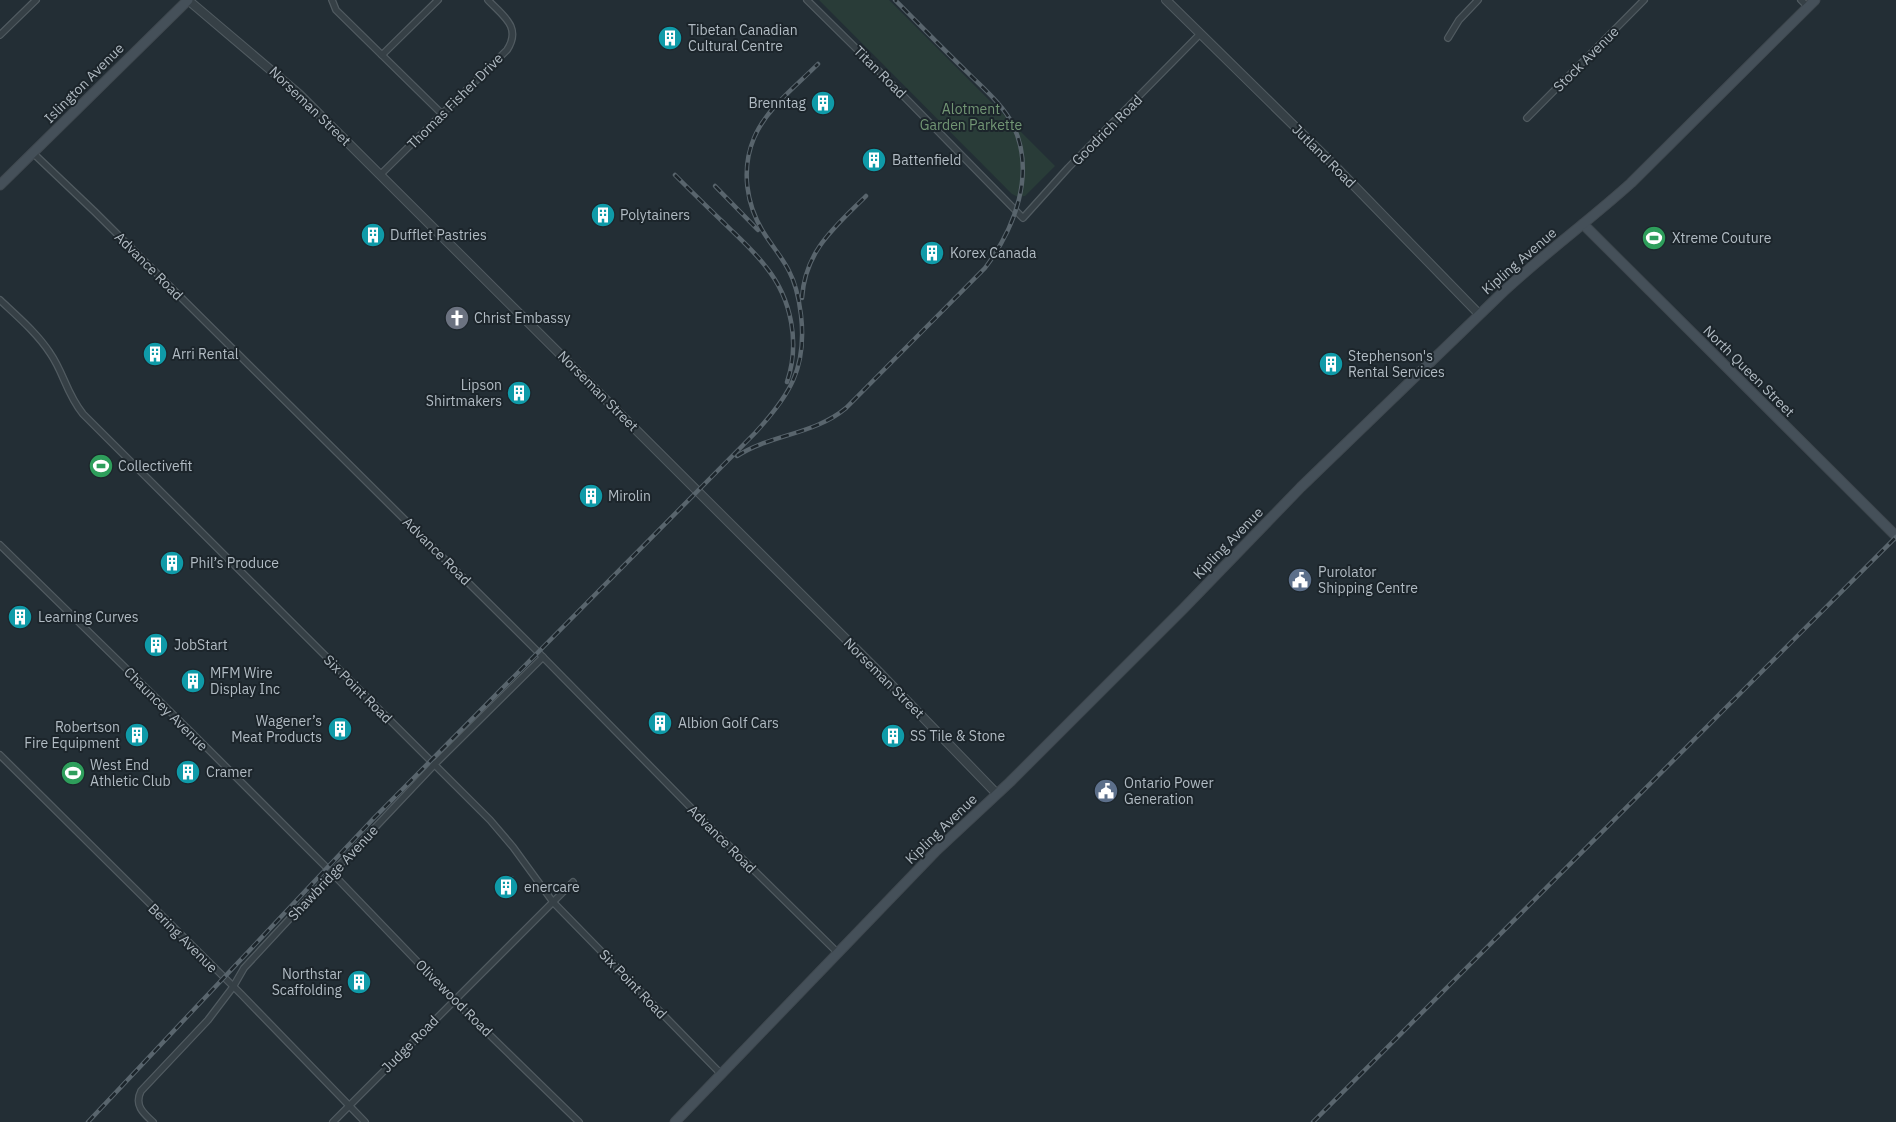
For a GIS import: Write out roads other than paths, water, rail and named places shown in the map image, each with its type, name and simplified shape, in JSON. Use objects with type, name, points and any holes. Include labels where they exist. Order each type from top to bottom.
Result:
[{"type":"main road","name":"Islington Avenue","points":[[0,185],[188,0]]},
{"type":"main road","name":"Kipling Avenue","points":[[675,1122],[937,850],[997,794],[1186,607],[1301,487],[1479,314],[1534,264],[1631,183],[1815,0]]},
{"type":"main road","name":"North Queen Street","points":[[1583,224],[1896,536]]},
{"type":"street","points":[[0,35],[36,0]]},
{"type":"street","name":"Norseman Street","points":[[188,0],[294,89],[930,724],[997,794]]},
{"type":"street","points":[[332,0],[336,10],[442,114]]},
{"type":"street","points":[[382,55],[438,0]]},
{"type":"street","name":"Thomas Fisher Drive","points":[[380,175],[507,50],[512,42],[513,29],[507,19],[488,0]]},
{"type":"street","name":"Titan Road","points":[[807,0],[1015,211]]},
{"type":"street","name":"Jutland Road","points":[[1166,0],[1332,163],[1479,314]]},
{"type":"street","points":[[1448,38],[1459,20],[1478,0]]},
{"type":"street","name":"Stock Avenue","points":[[1528,118],[1644,0]]},
{"type":"street","points":[[1801,0],[1808,7]]},
{"type":"street","name":"Goodrich Road","points":[[1015,211],[1022,218],[1068,168],[1200,34]]},
{"type":"street","name":"Advance Road","points":[[32,153],[91,208],[838,953]]},
{"type":"street","name":"Six Point Road","points":[[0,300],[50,352],[70,396],[82,414],[490,820],[513,847],[553,902],[722,1075]]},
{"type":"street","name":"Chauncey Avenue","points":[[0,545],[332,873]]},
{"type":"street","name":"Shawbridge Avenue","points":[[153,1122],[140,1109],[138,1100],[141,1091],[208,1020],[233,987],[244,968],[434,765],[543,657]]},
{"type":"street","name":"Bering Avenue","points":[[0,755],[233,987],[365,1122]]},
{"type":"street","name":"Olivewood Road","points":[[332,873],[455,1000],[579,1122]]},
{"type":"street","name":"Judge Road","points":[[333,1122],[573,882]]},
{"type":"railway","points":[[737,456],[764,443],[820,424],[846,408],[985,268],[1005,236],[1013,218],[1019,200],[1023,162],[1020,143],[1013,125],[993,98],[895,0]]},
{"type":"railway","points":[[88,1122],[374,818],[755,433],[787,393],[798,366],[801,350],[801,315],[797,292],[791,276],[764,233],[753,211],[747,187],[748,162],[754,138],[766,117],[782,98],[818,64]]},
{"type":"railway","points":[[675,175],[751,250],[775,280],[787,307],[793,337],[793,352],[787,382]]},
{"type":"railway","points":[[715,186],[758,230]]},
{"type":"railway","points":[[802,298],[804,281],[809,267],[823,241],[866,196]]},
{"type":"railway","points":[[1313,1122],[1896,537]]},
{"type":"place","name":"Tibetan Canadian Cultural Centre","points":[[670,38]]},
{"type":"place","name":"Brenntag","points":[[823,103]]},
{"type":"place","name":"Battenfield","points":[[874,160]]},
{"type":"place","name":"Polytainers","points":[[603,215]]},
{"type":"place","name":"Dufflet Pastries","points":[[373,235]]},
{"type":"place","name":"Xtreme Couture","points":[[1654,238]]},
{"type":"place","name":"Korex Canada","points":[[932,253]]},
{"type":"place","name":"Christ Embassy","points":[[457,318]]},
{"type":"place","name":"Arri Rental","points":[[155,354]]},
{"type":"place","name":"Stephenson's Rental Services","points":[[1331,364]]},
{"type":"place","name":"Lipson Shirtmakers","points":[[519,393]]},
{"type":"place","name":"Collectivefit","points":[[101,466]]},
{"type":"place","name":"Mirolin","points":[[591,496]]},
{"type":"place","name":"Phil’s Produce","points":[[172,563]]},
{"type":"place","name":"Purolator Shipping Centre","points":[[1300,580]]},
{"type":"place","name":"Learning Curves","points":[[20,617]]},
{"type":"place","name":"JobStart","points":[[156,645]]},
{"type":"place","name":"MFM Wire Display Inc","points":[[193,681]]},
{"type":"place","name":"Albion Golf Cars","points":[[660,723]]},
{"type":"place","name":"Wagener’s Meat Products","points":[[340,729]]},
{"type":"place","name":"Robertson Fire Equipment","points":[[137,735]]},
{"type":"place","name":"SS Tile & Stone","points":[[893,736]]},
{"type":"place","name":"Cramer","points":[[188,772]]},
{"type":"place","name":"West End Athletic Club","points":[[73,773]]},
{"type":"place","name":"Ontario Power Generation","points":[[1106,791]]},
{"type":"place","name":"enercare","points":[[506,887]]},
{"type":"place","name":"Northstar Scaffolding","points":[[359,982]]},
{"type":"park label","name":"Alotment Garden Parkette","points":[[971,118]]}]
